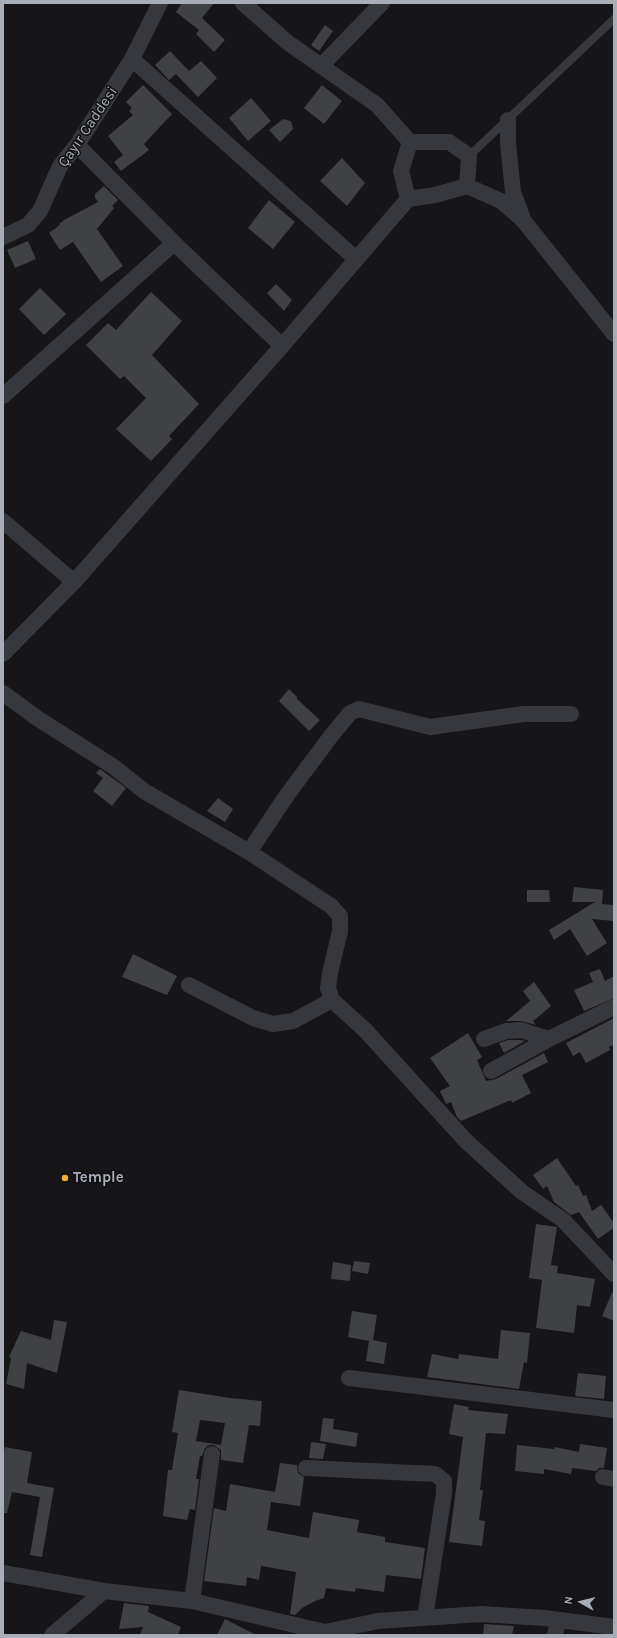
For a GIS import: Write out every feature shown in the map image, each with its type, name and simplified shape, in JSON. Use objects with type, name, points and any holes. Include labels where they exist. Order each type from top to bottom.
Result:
[{"type":"street","name":"Çayır Caddesi","points":[[3,237],[28,225],[40,211],[60,166],[77,145],[132,60],[160,3]]},
{"type":"street","points":[[243,3],[287,42],[376,106],[410,142],[449,142],[469,156],[467,186]]},
{"type":"street","points":[[321,66],[382,3]]},
{"type":"street","points":[[132,60],[356,259]]},
{"type":"street","points":[[508,120],[508,143],[513,192],[523,220]]},
{"type":"street","points":[[408,199],[401,171],[410,142]]},
{"type":"street","points":[[77,145],[174,243],[282,346]]},
{"type":"street","points":[[3,654],[74,582],[282,346],[408,199],[435,195],[467,186],[501,201],[523,220],[614,334]]},
{"type":"street","points":[[3,396],[174,243]]},
{"type":"street","points":[[3,521],[74,582]]},
{"type":"street","points":[[3,693],[37,718],[114,767],[144,791],[249,852],[331,906],[340,916],[340,931],[328,988],[332,1000],[364,1030],[466,1141],[522,1192],[564,1220],[614,1274]]},
{"type":"street","points":[[249,852],[287,795],[331,736],[350,713],[359,709],[430,727],[524,714],[570,714]]},
{"type":"street","points":[[189,985],[254,1018],[273,1024],[293,1021],[332,1000]]},
{"type":"street","points":[[491,1071],[549,1039],[614,1007]]},
{"type":"street","points":[[484,1039],[506,1031],[521,1030],[549,1039]]},
{"type":"street","points":[[349,1378],[614,1410]]},
{"type":"street","points":[[192,1601],[212,1454]]},
{"type":"street","points":[[306,1468],[435,1474],[444,1480],[444,1493],[425,1618]]},
{"type":"street","points":[[3,1573],[104,1591],[192,1601],[325,1633],[378,1621],[481,1614],[556,1627],[614,1627]]},
{"type":"street","points":[[52,1635],[104,1591]]},
{"type":"lane","points":[[469,156],[614,19]]},
{"type":"building","points":[[182,3],[214,3],[202,18],[225,40],[214,52],[196,34],[199,30],[176,12]]},
{"type":"building","points":[[325,25],[333,31],[319,51],[311,45]]},
{"type":"building","points":[[170,51],[189,71],[201,61],[217,78],[198,97],[176,74],[169,80],[155,65]]},
{"type":"building","points":[[143,85],[172,114],[144,144],[149,150],[121,171],[114,162],[123,155],[108,136],[133,115],[129,111],[132,108],[126,102]]},
{"type":"building","points":[[322,85],[342,101],[324,124],[304,108]]},
{"type":"building","points":[[251,98],[271,121],[248,141],[229,118]]},
{"type":"building","points":[[283,119],[291,121],[293,129],[280,142],[269,130]]},
{"type":"building","points":[[342,158],[365,183],[347,206],[320,181]]},
{"type":"building","points":[[104,186],[118,200],[112,206],[114,208],[97,229],[123,266],[101,282],[73,242],[60,250],[49,233],[64,220],[98,202],[95,198],[95,194]]},
{"type":"building","points":[[269,200],[295,222],[273,249],[248,228]]},
{"type":"building","points":[[28,241],[36,259],[15,268],[7,250]]},
{"type":"building","points":[[276,284],[292,300],[284,311],[267,293]]},
{"type":"building","points":[[40,288],[66,314],[44,335],[19,309]]},
{"type":"building","points":[[151,292],[182,321],[152,355],[199,404],[169,436],[172,439],[151,461],[116,429],[146,398],[124,376],[120,379],[86,345],[108,323],[116,330]]},
{"type":"building","points":[[289,689],[297,697],[297,699],[320,720],[309,731],[279,701]]},
{"type":"building","points":[[100,769],[126,788],[112,806],[93,791],[103,778],[96,773]]},
{"type":"building","points":[[218,798],[233,809],[225,822],[207,811]]},
{"type":"building","points":[[574,887],[603,890],[602,904],[614,905],[614,921],[592,919],[607,943],[587,956],[570,929],[554,940],[549,930],[595,902],[572,902]]},
{"type":"building","points":[[527,890],[549,890],[550,902],[527,902]]},
{"type":"building","points":[[133,954],[177,976],[167,995],[122,977]]},
{"type":"building","points":[[600,969],[605,981],[614,976],[614,998],[584,1011],[574,990],[593,982],[589,973]]},
{"type":"building","points":[[534,982],[551,1006],[533,1021],[536,1025],[521,1021],[506,1021],[530,1001],[523,991]]},
{"type":"building","points":[[614,1018],[614,1045],[609,1047],[610,1050],[586,1063],[580,1052],[573,1056],[566,1043]]},
{"type":"building","points":[[468,1033],[482,1057],[477,1060],[486,1081],[496,1079],[544,1053],[548,1062],[522,1075],[531,1093],[512,1103],[511,1100],[461,1121],[457,1117],[451,1102],[446,1104],[440,1091],[450,1086],[430,1058]]},
{"type":"building","points":[[508,1040],[525,1041],[504,1053],[499,1043]]},
{"type":"building","points":[[557,1158],[576,1186],[578,1185],[583,1196],[586,1195],[592,1211],[601,1205],[614,1223],[614,1228],[598,1239],[579,1212],[571,1215],[554,1202],[547,1186],[543,1189],[533,1175]]},
{"type":"building","points":[[536,1224],[557,1227],[551,1265],[558,1266],[557,1273],[595,1279],[590,1307],[577,1305],[574,1333],[536,1328],[542,1280],[529,1278]]},
{"type":"building","points":[[354,1261],[370,1263],[368,1274],[352,1271]]},
{"type":"building","points":[[333,1262],[351,1265],[350,1281],[331,1279]]},
{"type":"building","points":[[614,1288],[614,1321],[602,1316]]},
{"type":"building","points":[[352,1311],[377,1315],[373,1340],[387,1343],[384,1364],[366,1361],[369,1341],[348,1337]]},
{"type":"building","points":[[54,1320],[67,1322],[57,1373],[27,1363],[24,1389],[6,1384],[11,1358],[9,1357],[21,1331],[51,1340]]},
{"type":"building","points":[[501,1330],[530,1333],[527,1363],[524,1362],[519,1389],[427,1377],[432,1354],[458,1359],[459,1354],[498,1359]]},
{"type":"building","points":[[578,1373],[606,1376],[604,1399],[575,1396]]},
{"type":"building","points":[[179,1390],[230,1398],[262,1401],[260,1426],[249,1425],[243,1463],[221,1460],[221,1450],[214,1445],[209,1445],[205,1448],[202,1456],[200,1456],[196,1479],[199,1479],[195,1510],[190,1509],[187,1520],[163,1516],[168,1470],[172,1470],[178,1433],[172,1432]],"holes":[[[200,1420],[225,1423],[221,1445],[196,1441]]]},
{"type":"building","points":[[454,1404],[469,1407],[468,1410],[508,1414],[505,1434],[486,1433],[480,1490],[483,1490],[479,1520],[485,1521],[482,1546],[449,1542],[463,1437],[449,1434]]},
{"type":"building","points":[[323,1418],[334,1419],[333,1429],[358,1433],[356,1447],[320,1441]]},
{"type":"building","points":[[311,1442],[326,1444],[323,1459],[309,1458]]},
{"type":"building","points":[[580,1444],[607,1448],[604,1468],[599,1468],[596,1471],[572,1468],[571,1474],[544,1469],[544,1474],[515,1471],[517,1445],[554,1449],[555,1447],[579,1452]]},
{"type":"building","points":[[5,1447],[32,1452],[27,1483],[54,1488],[42,1557],[30,1555],[40,1497],[12,1492],[7,1513],[3,1513],[3,1456]]},
{"type":"building","points":[[280,1463],[297,1465],[298,1473],[304,1477],[300,1506],[271,1502],[267,1530],[309,1538],[313,1512],[359,1520],[357,1532],[385,1537],[385,1542],[425,1548],[421,1579],[386,1575],[384,1592],[356,1588],[355,1592],[326,1588],[324,1598],[302,1608],[295,1615],[290,1614],[296,1572],[261,1566],[259,1580],[247,1577],[246,1586],[204,1581],[214,1508],[226,1511],[230,1484],[275,1492]]},
{"type":"building","points":[[124,1603],[149,1606],[148,1612],[181,1627],[178,1635],[140,1635],[143,1627],[119,1629]]},
{"type":"building","points":[[225,1619],[256,1635],[217,1635]]},
{"type":"building","points":[[484,1624],[514,1626],[512,1635],[483,1635]]},
{"type":"place","name":"Temple","points":[[65,1178]]}]
